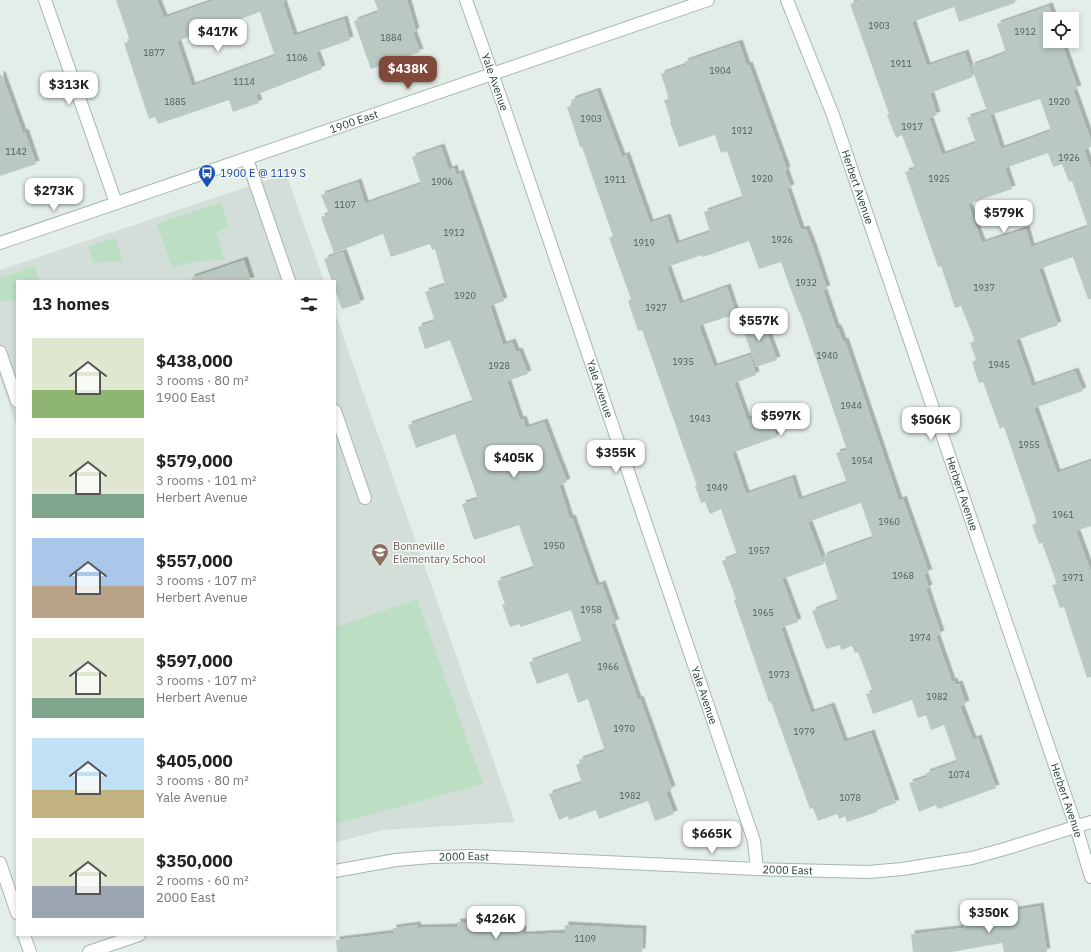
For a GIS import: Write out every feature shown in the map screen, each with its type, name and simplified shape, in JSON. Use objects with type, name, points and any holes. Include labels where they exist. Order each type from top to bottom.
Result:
[{"type":"street","points":[[45,0],[116,203]]},
{"type":"street","name":"Yale Avenue","points":[[466,0],[505,110],[754,841],[757,869]]},
{"type":"street","name":"1900 East","points":[[0,243],[708,0]]},
{"type":"street","name":"Herbert Avenue","points":[[787,0],[833,115],[1076,827],[1091,877]]},
{"type":"street","points":[[247,159],[289,280]]},
{"type":"street","points":[[0,352],[16,398]]},
{"type":"street","points":[[336,414],[365,498]]},
{"type":"street","name":"2000 East","points":[[336,871],[396,860],[473,856],[757,869],[868,872],[902,869],[972,858],[1091,822]]},
{"type":"street","points":[[0,863],[16,910]]},
{"type":"street","points":[[24,936],[30,952]]},
{"type":"street","points":[[89,952],[135,936]]},
{"type":"shaded area","points":[[286,174],[324,280],[16,280],[16,425],[0,377],[0,270]]},
{"type":"shaded area","name":"Bonneville Elementary School","points":[[336,316],[515,822],[381,830],[336,843]]},
{"type":"green space","points":[[221,202],[229,227],[216,232],[225,260],[198,261],[172,267],[157,224]]},
{"type":"green space","points":[[115,238],[123,262],[103,261],[94,264],[88,247]]},
{"type":"green space","points":[[35,266],[40,280],[16,280],[16,300],[0,301],[0,278]]},
{"type":"green space","points":[[417,599],[483,784],[336,824],[336,627]]},
{"type":"building","points":[[116,0],[157,0],[164,18],[215,0],[285,0],[285,3],[283,3],[294,36],[344,19],[350,40],[316,52],[322,69],[256,95],[259,103],[233,112],[229,100],[158,124],[155,117],[149,119],[124,43],[130,41]],"holes":[[[260,12],[275,56],[192,86],[177,41]]]},
{"type":"building","points":[[374,0],[407,0],[416,31],[413,33],[420,52],[371,69],[354,21],[379,12]]},
{"type":"building","points":[[861,0],[1014,0],[1015,3],[959,22],[954,7],[912,22],[927,66],[965,53],[973,77],[930,93],[937,115],[929,118],[942,155],[976,143],[967,118],[987,111],[971,66],[1006,53],[997,24],[1049,6],[1051,12],[1043,12],[1043,48],[1063,48],[1078,89],[1073,90],[1091,141],[1091,147],[1084,149],[1091,170],[1091,299],[1088,299],[1073,257],[1039,269],[1058,325],[1016,340],[1032,386],[1075,371],[1083,391],[1034,408],[1057,473],[1091,461],[1091,526],[1076,531],[1091,572],[1091,677],[1087,678],[1064,607],[1060,608],[1052,585],[1057,584],[1042,543],[1039,544],[1032,525],[1037,523],[1004,427],[1000,429],[983,382],[979,383],[972,362],[976,360],[970,343],[975,341],[961,306],[955,308],[941,266],[938,267],[905,172],[915,169],[902,135],[896,138],[887,115],[889,114],[850,4]],"holes":[[[1040,99],[1051,131],[1001,149],[990,115]],[[1048,153],[1053,167],[1062,164],[1069,182],[1072,181],[1088,227],[1031,247],[1026,229],[982,243],[968,204],[1012,189],[1005,168]]]},
{"type":"building","points":[[739,43],[747,66],[749,65],[787,170],[785,171],[791,188],[787,189],[801,230],[806,229],[814,250],[827,289],[823,290],[836,328],[838,328],[843,342],[845,341],[899,501],[903,499],[929,573],[924,574],[929,588],[926,589],[941,634],[936,636],[952,682],[954,681],[955,685],[959,684],[966,704],[960,706],[973,740],[978,738],[996,788],[938,809],[936,805],[919,812],[909,783],[927,777],[926,773],[957,762],[944,725],[931,730],[926,715],[918,718],[912,700],[873,714],[866,694],[873,692],[858,652],[855,653],[852,646],[841,650],[840,645],[826,649],[812,611],[838,601],[823,556],[873,538],[861,503],[808,522],[824,564],[782,579],[798,622],[781,628],[811,713],[831,706],[844,742],[871,733],[896,803],[877,810],[877,812],[847,822],[845,816],[839,819],[837,814],[818,821],[813,808],[810,809],[771,702],[769,702],[734,600],[736,599],[722,561],[737,555],[721,509],[710,514],[705,502],[701,503],[695,486],[697,486],[642,330],[638,331],[628,301],[631,299],[609,238],[613,236],[567,107],[573,105],[571,100],[597,91],[622,157],[626,155],[650,223],[667,217],[676,244],[710,232],[704,212],[743,198],[727,151],[721,153],[715,135],[679,147],[664,100],[669,99],[661,74],[686,65],[684,62]],"holes":[[[749,241],[759,269],[781,262],[800,312],[847,450],[836,453],[847,483],[799,500],[792,478],[746,494],[732,453],[777,437],[768,413],[747,420],[734,383],[756,375],[750,355],[714,367],[699,326],[736,314],[727,287],[680,304],[667,267],[702,255],[703,257]]]},
{"type":"building","points":[[0,75],[2,75],[36,164],[0,176]]},
{"type":"building","points":[[441,147],[449,170],[454,168],[456,175],[460,173],[504,301],[490,306],[503,345],[512,342],[516,352],[519,351],[528,374],[507,381],[520,420],[523,419],[526,428],[544,422],[567,482],[559,485],[570,519],[572,518],[596,586],[602,584],[616,623],[611,624],[672,789],[666,792],[674,814],[655,821],[648,801],[599,819],[596,810],[569,820],[568,816],[559,820],[549,794],[582,783],[576,765],[580,763],[579,760],[605,751],[588,699],[578,703],[568,673],[537,684],[529,662],[582,643],[571,610],[521,627],[519,624],[510,627],[502,605],[505,604],[497,581],[534,568],[519,525],[474,540],[462,504],[478,499],[455,434],[416,448],[408,425],[473,402],[450,340],[425,349],[418,327],[435,321],[425,292],[445,285],[435,249],[432,250],[430,244],[391,257],[383,234],[334,253],[321,217],[329,214],[321,195],[358,182],[365,204],[421,184],[412,157]]},
{"type":"building","points":[[343,252],[361,303],[342,309],[336,293],[336,280],[332,280],[324,259]]},
{"type":"building","points":[[244,260],[251,280],[192,280],[191,278]]},
{"type":"building","points":[[761,316],[777,360],[756,367],[741,323]]},
{"type":"building","points":[[1040,906],[1047,952],[1004,952],[1002,943],[952,952],[913,952],[911,934],[964,928],[963,919]]},
{"type":"building","points":[[457,922],[482,923],[482,930],[523,929],[523,935],[565,933],[565,925],[643,929],[642,952],[337,952],[336,940],[393,933],[393,928],[417,925],[418,928],[457,927]]},
{"type":"place","name":"1900 E @ 1119 S","points":[[207,188]]},
{"type":"place","name":"Bonneville Elementary School","points":[[380,567]]}]
